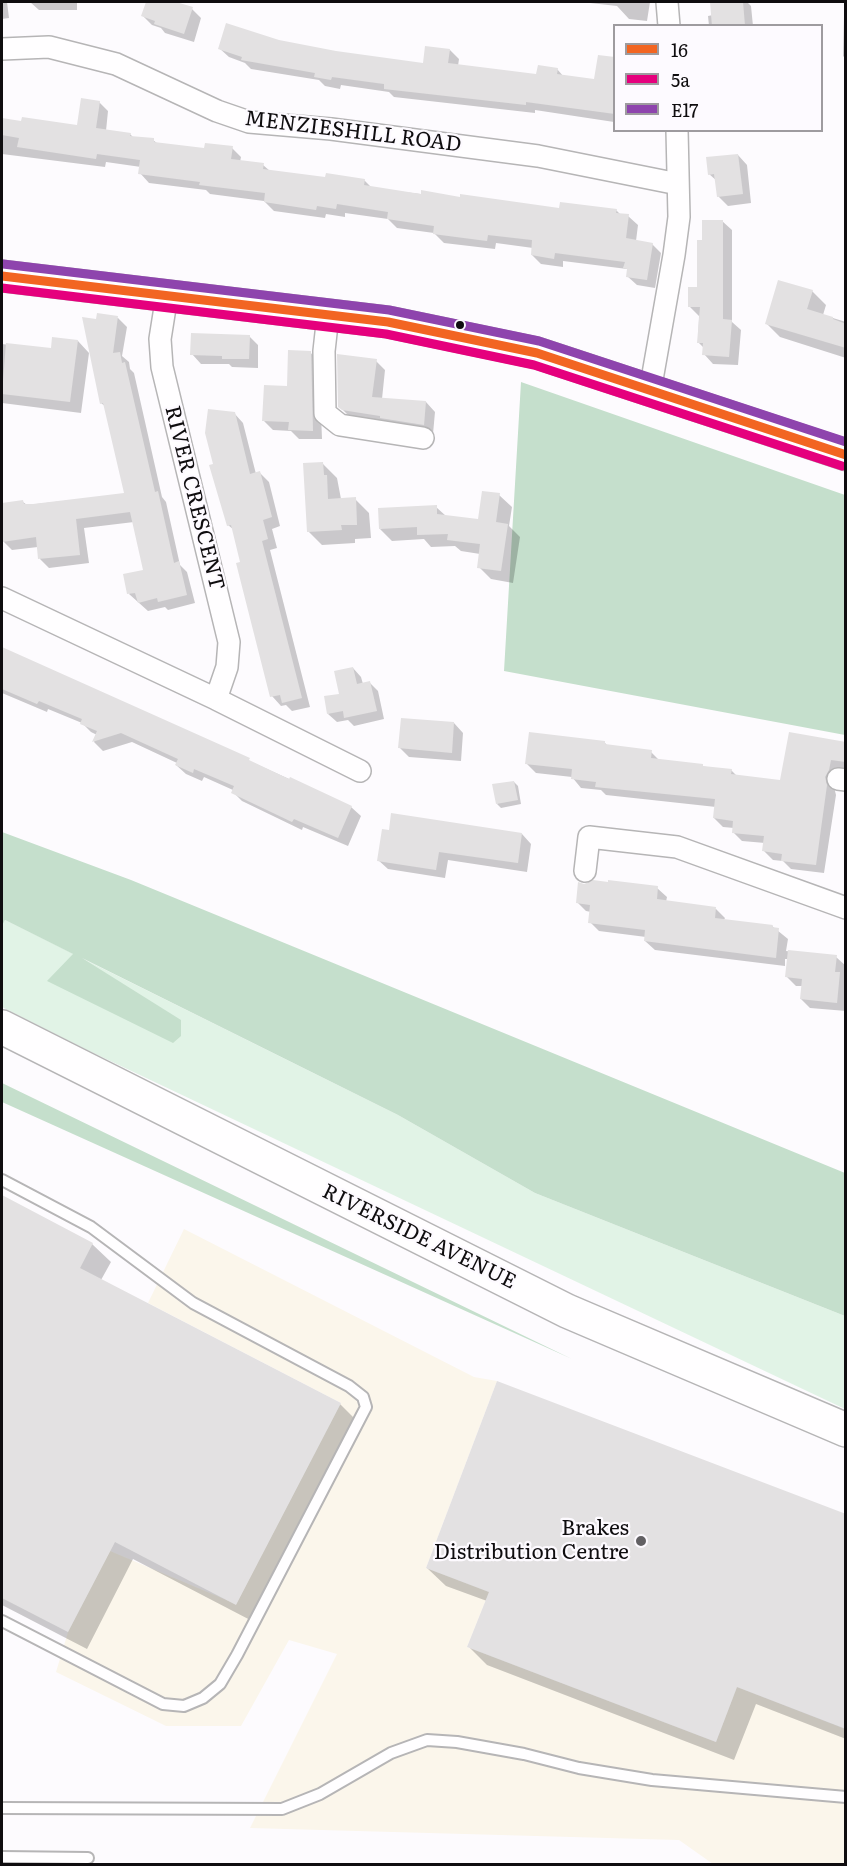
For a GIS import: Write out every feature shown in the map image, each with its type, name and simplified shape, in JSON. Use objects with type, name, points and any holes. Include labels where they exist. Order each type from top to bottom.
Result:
[{"type":"main road","name":"RIVERSIDE AVENUE","points":[[2,1028],[567,1311],[846,1430]]},
{"type":"street","points":[[666,2],[669,24]]},
{"type":"street","name":"MENZIESHILL ROAD","points":[[2,49],[49,47],[116,64],[217,111],[249,122],[331,129],[538,156],[678,184]]},
{"type":"street","points":[[650,391],[674,255],[678,217],[677,132]]},
{"type":"street","points":[[2,276],[388,322],[537,353],[833,451]]},
{"type":"street","name":"RIVER CRESCENT","points":[[166,295],[160,339],[162,367],[229,642],[227,667],[216,699]]},
{"type":"street","points":[[328,315],[324,351],[325,413],[340,425],[423,438]]},
{"type":"street","points":[[2,598],[216,699],[360,771]]},
{"type":"street","points":[[585,871],[589,837],[677,847],[844,903]]},
{"type":"lane","points":[[2,1180],[91,1227],[193,1303],[349,1386],[363,1397],[366,1407],[237,1655],[220,1684],[202,1698],[184,1706],[163,1704],[2,1621]]},
{"type":"lane","points":[[2,1808],[282,1809],[320,1794],[391,1753],[427,1740],[458,1742],[524,1754],[579,1768],[652,1780],[846,1797]]},
{"type":"lane","points":[[2,1857],[88,1858]]},
{"type":"shaded area","points":[[184,1229],[474,1377],[497,1381],[426,1568],[489,1592],[467,1647],[716,1742],[737,1687],[845,1729],[845,1864],[713,1864],[679,1840],[250,1828],[337,1654],[289,1640],[241,1726],[166,1726],[56,1672],[68,1632],[110,1551],[236,1604],[341,1403],[148,1303]]},
{"type":"green space","points":[[521,382],[845,495],[845,735],[504,671]]},
{"type":"green space","points":[[2,832],[131,880],[845,1173],[845,1316],[535,1193],[398,1115],[82,958],[181,1020],[181,1036],[173,1043],[47,981],[73,954],[5,920],[2,926]]},
{"type":"green space","points":[[5,920],[398,1115],[535,1193],[845,1316],[845,1409],[85,1049],[2,1007],[2,926]]},
{"type":"green space","points":[[2,1083],[572,1359],[2,1102]]},
{"type":"building","points":[[146,2],[176,2],[193,7],[184,34],[154,24],[155,21],[141,16]]},
{"type":"building","points":[[710,2],[743,2],[745,24],[712,24]]},
{"type":"building","points":[[226,23],[279,40],[336,51],[423,63],[425,46],[450,49],[448,63],[536,74],[538,65],[558,68],[557,74],[594,79],[598,55],[613,57],[613,114],[526,102],[526,105],[384,89],[384,84],[332,77],[331,80],[314,77],[315,73],[241,60],[242,57],[218,49]]},
{"type":"building","points":[[81,98],[100,101],[96,128],[131,133],[130,136],[154,138],[154,142],[204,148],[205,143],[233,146],[231,159],[264,163],[263,169],[325,177],[326,173],[365,179],[364,185],[421,194],[421,190],[460,197],[460,194],[559,208],[560,202],[617,209],[616,213],[629,214],[626,238],[653,243],[647,280],[626,277],[627,269],[623,268],[625,262],[555,253],[554,259],[531,255],[532,240],[488,235],[487,241],[433,234],[434,226],[387,219],[388,212],[337,204],[336,209],[317,206],[316,210],[264,202],[265,193],[199,185],[200,182],[138,174],[140,160],[97,154],[96,159],[17,147],[19,138],[2,135],[2,118],[21,121],[22,117],[77,125]]},
{"type":"building","points":[[738,154],[743,194],[717,197],[714,174],[708,175],[706,157]]},
{"type":"building","points":[[702,220],[723,220],[723,319],[732,320],[729,357],[702,355],[703,343],[697,343],[700,307],[688,307],[688,287],[697,287],[697,240],[702,240]]},
{"type":"building","points":[[778,280],[813,290],[807,309],[833,317],[846,324],[846,348],[765,324]]},
{"type":"building","points":[[97,313],[118,316],[113,353],[120,352],[122,363],[125,362],[155,492],[158,491],[174,563],[179,561],[187,595],[158,602],[157,598],[138,603],[135,593],[127,594],[123,574],[143,570],[130,512],[76,519],[80,555],[38,559],[36,537],[2,542],[2,503],[23,500],[24,504],[33,504],[124,493],[103,403],[100,404],[82,317],[96,319]]},
{"type":"building","points":[[191,333],[250,335],[249,359],[222,359],[222,356],[190,355]]},
{"type":"building","points":[[52,337],[78,340],[70,402],[2,394],[6,343],[51,348]]},
{"type":"building","points":[[288,350],[311,351],[313,431],[288,430],[289,422],[262,421],[264,385],[287,386]]},
{"type":"building","points":[[337,354],[377,359],[372,397],[426,401],[424,425],[380,418],[380,416],[342,410],[338,407]]},
{"type":"building","points":[[208,409],[235,412],[250,474],[260,471],[272,517],[263,520],[268,539],[262,541],[302,698],[282,703],[280,695],[270,697],[236,563],[240,562],[231,525],[227,526],[209,465],[213,464],[205,433]]},
{"type":"building","points":[[323,462],[324,475],[327,475],[328,499],[356,497],[357,525],[341,525],[342,530],[307,532],[303,463]]},
{"type":"building","points":[[482,491],[500,493],[496,522],[508,524],[501,571],[477,568],[480,544],[447,540],[448,534],[417,535],[417,527],[379,529],[378,508],[437,505],[437,514],[478,519]]},
{"type":"building","points":[[2,647],[352,806],[338,838],[294,819],[292,822],[231,793],[234,786],[194,769],[193,773],[175,765],[178,759],[121,733],[92,742],[97,731],[80,724],[82,719],[2,689]]},
{"type":"building","points":[[353,667],[357,684],[370,681],[377,711],[344,718],[343,711],[327,714],[324,696],[339,694],[334,671]]},
{"type":"building","points":[[401,718],[454,722],[452,753],[398,748]]},
{"type":"building","points":[[529,732],[605,741],[605,744],[652,750],[651,758],[703,764],[703,766],[732,769],[731,774],[780,780],[789,732],[846,742],[846,762],[831,760],[825,777],[827,785],[816,865],[781,861],[782,854],[762,851],[764,836],[732,833],[733,821],[713,818],[715,799],[595,787],[596,782],[571,779],[572,769],[525,764]]},
{"type":"building","points":[[514,781],[518,800],[496,804],[492,784]]},
{"type":"building","points":[[391,813],[522,833],[518,863],[439,852],[436,870],[377,861],[382,829],[389,830]]},
{"type":"building","points":[[593,880],[658,886],[657,899],[716,907],[715,918],[773,925],[772,927],[779,928],[776,958],[644,941],[645,930],[588,923],[590,905],[576,903],[578,882],[584,884]]},
{"type":"building","points":[[788,950],[837,955],[835,972],[840,972],[837,1003],[800,999],[802,979],[785,977]]},
{"type":"building","points":[[2,1195],[93,1243],[80,1268],[341,1403],[236,1605],[115,1542],[68,1632],[2,1598]]},
{"type":"building","name":"Brakes Distribution Centre","points":[[497,1381],[846,1514],[846,1729],[737,1687],[716,1742],[467,1647],[489,1592],[426,1568]]},
{"type":"transit line","name":"E17","points":[[3,264],[389,310],[539,341],[846,442]]},
{"type":"transit line","name":"16","points":[[2,276],[388,322],[537,353],[846,455]]},
{"type":"transit line","name":"5a","points":[[2,288],[386,334],[534,365],[842,466]]},
{"type":"place","name":"Brakes Distribution Centre","points":[[641,1541]]}]
